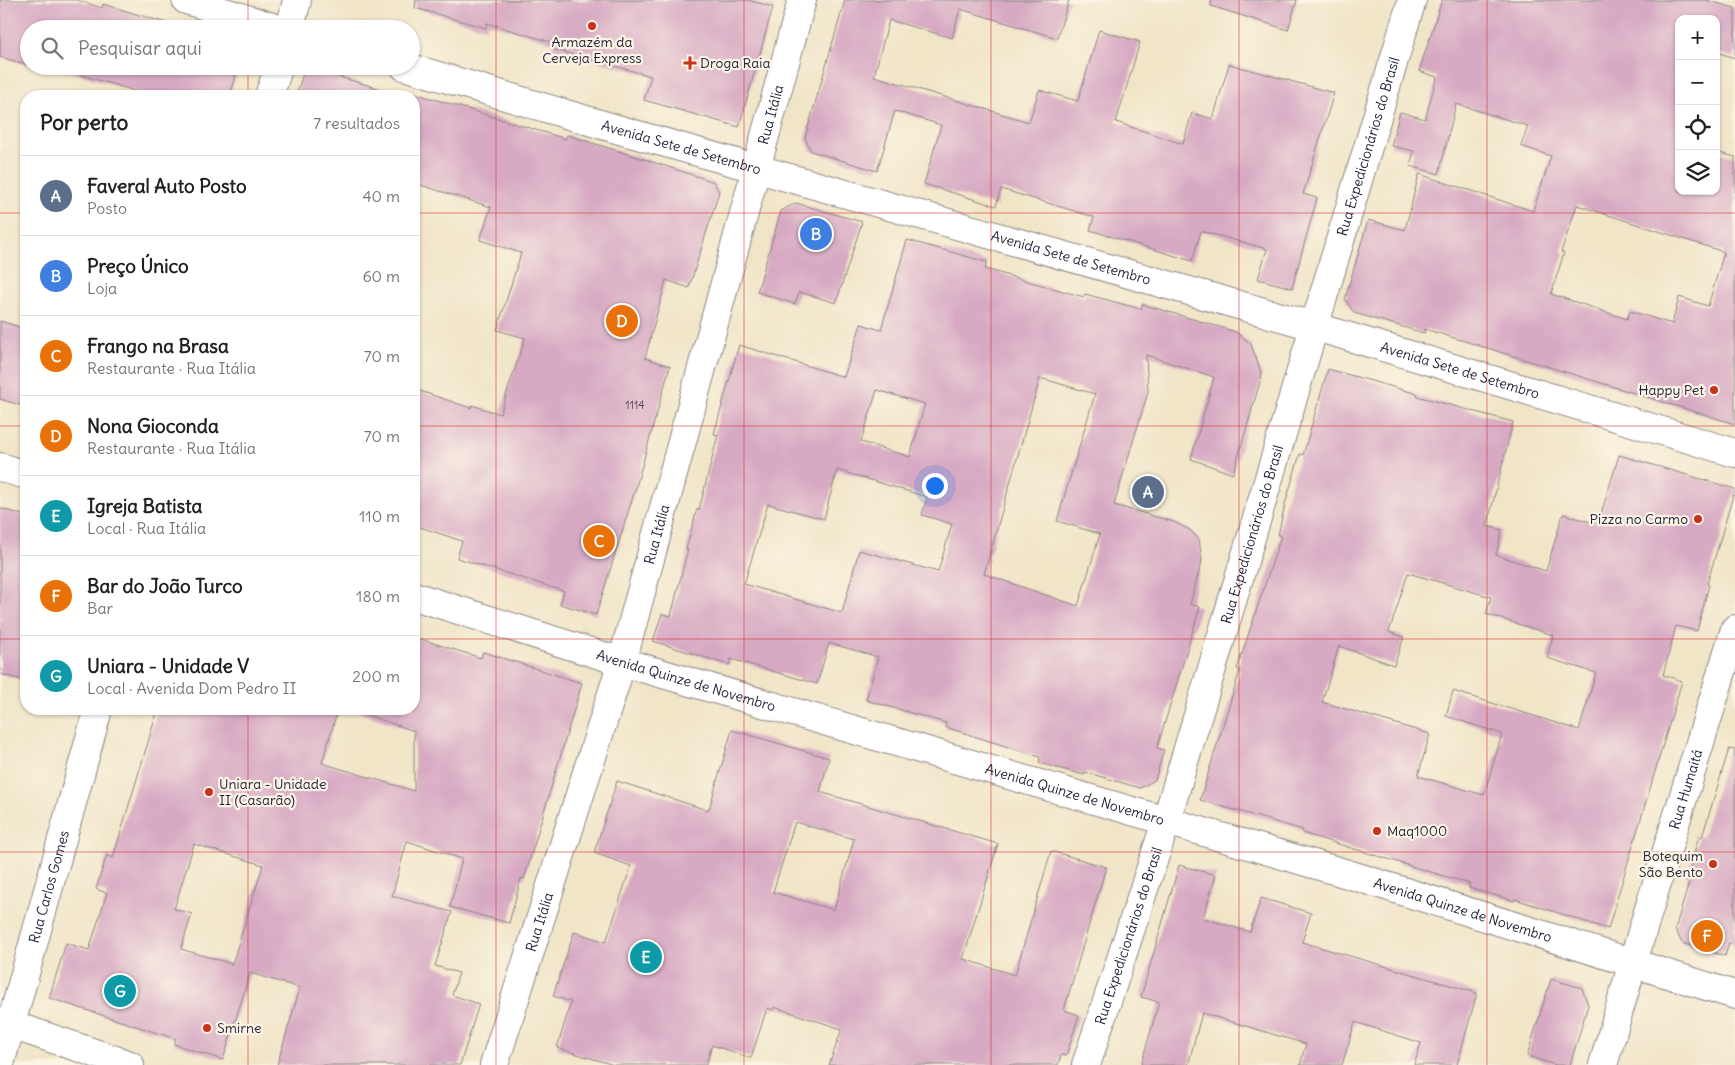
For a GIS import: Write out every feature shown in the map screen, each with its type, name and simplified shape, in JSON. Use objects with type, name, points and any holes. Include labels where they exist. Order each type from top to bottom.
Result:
[{"type":"street","points":[[186,0],[250,20]]},
{"type":"street","points":[[292,20],[298,0]]},
{"type":"street","name":"Rua Itália","points":[[494,1065],[622,662],[802,0]]},
{"type":"street","name":"Rua Expedicionários do Brasil","points":[[1086,1065],[1166,822],[1412,0]]},
{"type":"street","name":"Avenida Sete de Setembro","points":[[420,71],[620,130],[1313,326],[1735,453]]},
{"type":"street","points":[[271,90],[276,75]]},
{"type":"street","points":[[0,467],[20,473]]},
{"type":"street","name":"Avenida Quinze de Novembro","points":[[420,598],[622,662],[1351,875],[1735,995]]},
{"type":"street","name":"Rua Humaitá","points":[[1603,1065],[1735,629]]},
{"type":"street","name":"Rua Carlos Gomes","points":[[0,1064],[6,1023],[96,715]]},
{"type":"street","points":[[6,1023],[130,1065]]},
{"type":"building","points":[[0,0],[77,0],[102,8],[103,4],[156,20],[20,20],[20,63],[0,57]]},
{"type":"building","points":[[416,0],[748,0],[773,7],[739,127],[644,100],[651,76],[552,49],[554,43],[487,23],[486,28],[415,8]]},
{"type":"building","points":[[845,0],[1069,0],[1057,38],[960,9],[952,38],[889,20],[874,76],[1029,122],[1039,90],[1078,101],[1099,30],[1140,42],[1116,122],[1183,144],[1192,113],[1213,119],[1229,64],[1334,93],[1303,194],[1317,198],[1292,288],[1258,279],[1267,249],[1201,231],[1192,261],[1090,230],[1094,217],[1001,189],[996,206],[924,184],[941,125],[895,111],[877,171],[811,151],[805,138]]},
{"type":"building","points":[[1212,0],[1297,0],[1288,30],[1211,6]]},
{"type":"building","points":[[1442,0],[1706,0],[1735,8],[1735,58],[1720,53],[1720,15],[1675,15],[1675,195],[1720,195],[1720,153],[1735,157],[1735,424],[1425,329],[1424,333],[1354,313],[1345,299],[1368,220],[1405,230],[1419,174],[1533,211],[1551,156],[1521,146],[1528,126],[1456,104],[1439,174],[1410,166],[1414,151],[1391,146],[1400,112],[1425,119],[1437,77],[1419,71]],"holes":[[[1577,205],[1724,252],[1708,306],[1679,297],[1672,324],[1630,311],[1627,319],[1551,294],[1564,253],[1561,252]]]},
{"type":"building","points":[[81,75],[236,75],[232,90],[132,90]]},
{"type":"building","points":[[303,75],[333,75],[381,89],[381,90],[298,90]]},
{"type":"building","points":[[420,95],[566,139],[567,135],[644,159],[714,182],[719,192],[689,288],[666,280],[645,358],[670,366],[636,487],[596,615],[560,604],[564,591],[457,558],[462,541],[420,527],[420,391],[471,408],[472,405],[500,414],[525,338],[497,330],[521,253],[480,240],[491,207],[420,185]]},
{"type":"building","points":[[796,203],[862,222],[836,303],[799,292],[795,304],[757,292],[781,211]]},
{"type":"building","points":[[907,240],[987,262],[985,269],[1084,297],[1085,294],[1141,309],[1142,304],[1236,332],[1251,344],[1262,375],[1233,474],[1191,459],[1214,377],[1146,355],[1148,392],[1114,505],[1174,522],[1190,530],[1199,539],[1202,561],[1190,604],[1200,607],[1157,748],[1164,750],[1155,780],[1140,788],[1085,772],[1084,775],[1039,763],[1040,757],[945,727],[946,723],[866,700],[878,657],[829,643],[817,684],[731,659],[729,665],[653,641],[662,614],[671,616],[688,549],[686,549],[697,509],[699,510],[718,435],[714,434],[739,345],[844,377],[861,324],[881,330]],"holes":[[[1040,378],[1095,394],[1057,521],[1100,534],[1078,606],[984,574]],[[877,390],[925,404],[910,457],[861,442]],[[837,470],[927,497],[922,515],[952,524],[938,572],[859,550],[842,613],[744,584],[768,504],[824,519]]]},
{"type":"building","points":[[0,321],[20,327],[20,405],[0,399]]},
{"type":"building","points":[[1328,369],[1513,422],[1487,526],[1502,530],[1496,555],[1546,571],[1563,514],[1598,524],[1619,455],[1735,489],[1707,584],[1709,585],[1697,631],[1676,626],[1663,675],[1682,681],[1608,929],[1515,899],[1515,901],[1469,888],[1470,884],[1302,833],[1303,830],[1200,800],[1240,670],[1237,669],[1281,536],[1278,535],[1285,504],[1300,454],[1303,455]],"holes":[[[1408,573],[1491,597],[1486,614],[1553,635],[1547,658],[1596,673],[1579,730],[1453,691],[1446,716],[1502,734],[1484,795],[1418,776],[1430,734],[1322,702],[1339,646],[1394,665],[1404,637],[1389,632]]]},
{"type":"building","points":[[0,508],[20,514],[20,679],[0,674]]},
{"type":"building","points":[[420,639],[481,658],[483,652],[582,683],[524,879],[521,878],[509,923],[450,907],[462,859],[407,841],[392,896],[452,912],[435,966],[459,973],[452,995],[479,1004],[460,1065],[277,1065],[300,988],[250,973],[223,1060],[174,1044],[176,1039],[49,998],[66,943],[89,950],[107,893],[96,889],[107,855],[113,858],[156,715],[336,715],[322,763],[414,791],[414,731],[367,715],[420,715]],"holes":[[[194,844],[263,865],[232,964],[181,949],[192,914],[174,909]]]},
{"type":"building","points":[[732,730],[829,758],[820,792],[998,844],[963,959],[1015,975],[1051,851],[1106,867],[1064,1010],[1079,1015],[1066,1056],[1061,1055],[1058,1065],[829,1065],[842,1029],[774,1007],[773,1010],[767,1008],[751,1058],[712,1045],[706,1065],[614,1065],[557,1048],[571,1002],[553,996],[574,932],[606,942],[631,866],[594,853],[617,781],[707,810],[709,809]],"holes":[[[795,822],[854,839],[834,910],[773,892]]]},
{"type":"building","points":[[1729,749],[1735,750],[1735,944],[1729,943],[1725,956],[1682,943],[1675,929],[1689,883],[1686,882],[1699,836],[1702,837]]},
{"type":"building","points":[[1179,865],[1216,875],[1203,918],[1250,932],[1261,898],[1311,913],[1302,942],[1477,993],[1457,1065],[1414,1065],[1421,1043],[1355,1022],[1342,1065],[1300,1065],[1306,1044],[1202,1013],[1188,1065],[1141,1065],[1159,1002],[1141,997]]},
{"type":"building","points":[[1551,979],[1582,988],[1588,1005],[1570,1065],[1556,1065],[1527,1056]]},
{"type":"place","name":"Armazém da Cerveja Express","points":[[592,26]]},
{"type":"place","name":"Droga Raia","points":[[690,63]]},
{"type":"place","name":"Preço Único","points":[[816,234]]},
{"type":"place","name":"Nona Gioconda","points":[[622,321]]},
{"type":"place","name":"Happy Pet","points":[[1714,390]]},
{"type":"place","name":"Faveral Auto Posto","points":[[1148,492]]},
{"type":"place","name":"Pizza no Carmo","points":[[1698,519]]},
{"type":"place","name":"Frango na Brasa","points":[[599,541]]},
{"type":"place","name":"Uniara - Unidade II (Casarão)","points":[[209,792]]},
{"type":"place","name":"Maq1000","points":[[1377,831]]},
{"type":"place","name":"Botequim São Bento","points":[[1713,864]]},
{"type":"place","name":"Bar do João Turco","points":[[1707,936]]},
{"type":"place","name":"Igreja Batista","points":[[646,957]]},
{"type":"place","name":"Uniara - Unidade V","points":[[120,991]]},
{"type":"place","name":"Smirne","points":[[207,1028]]}]
